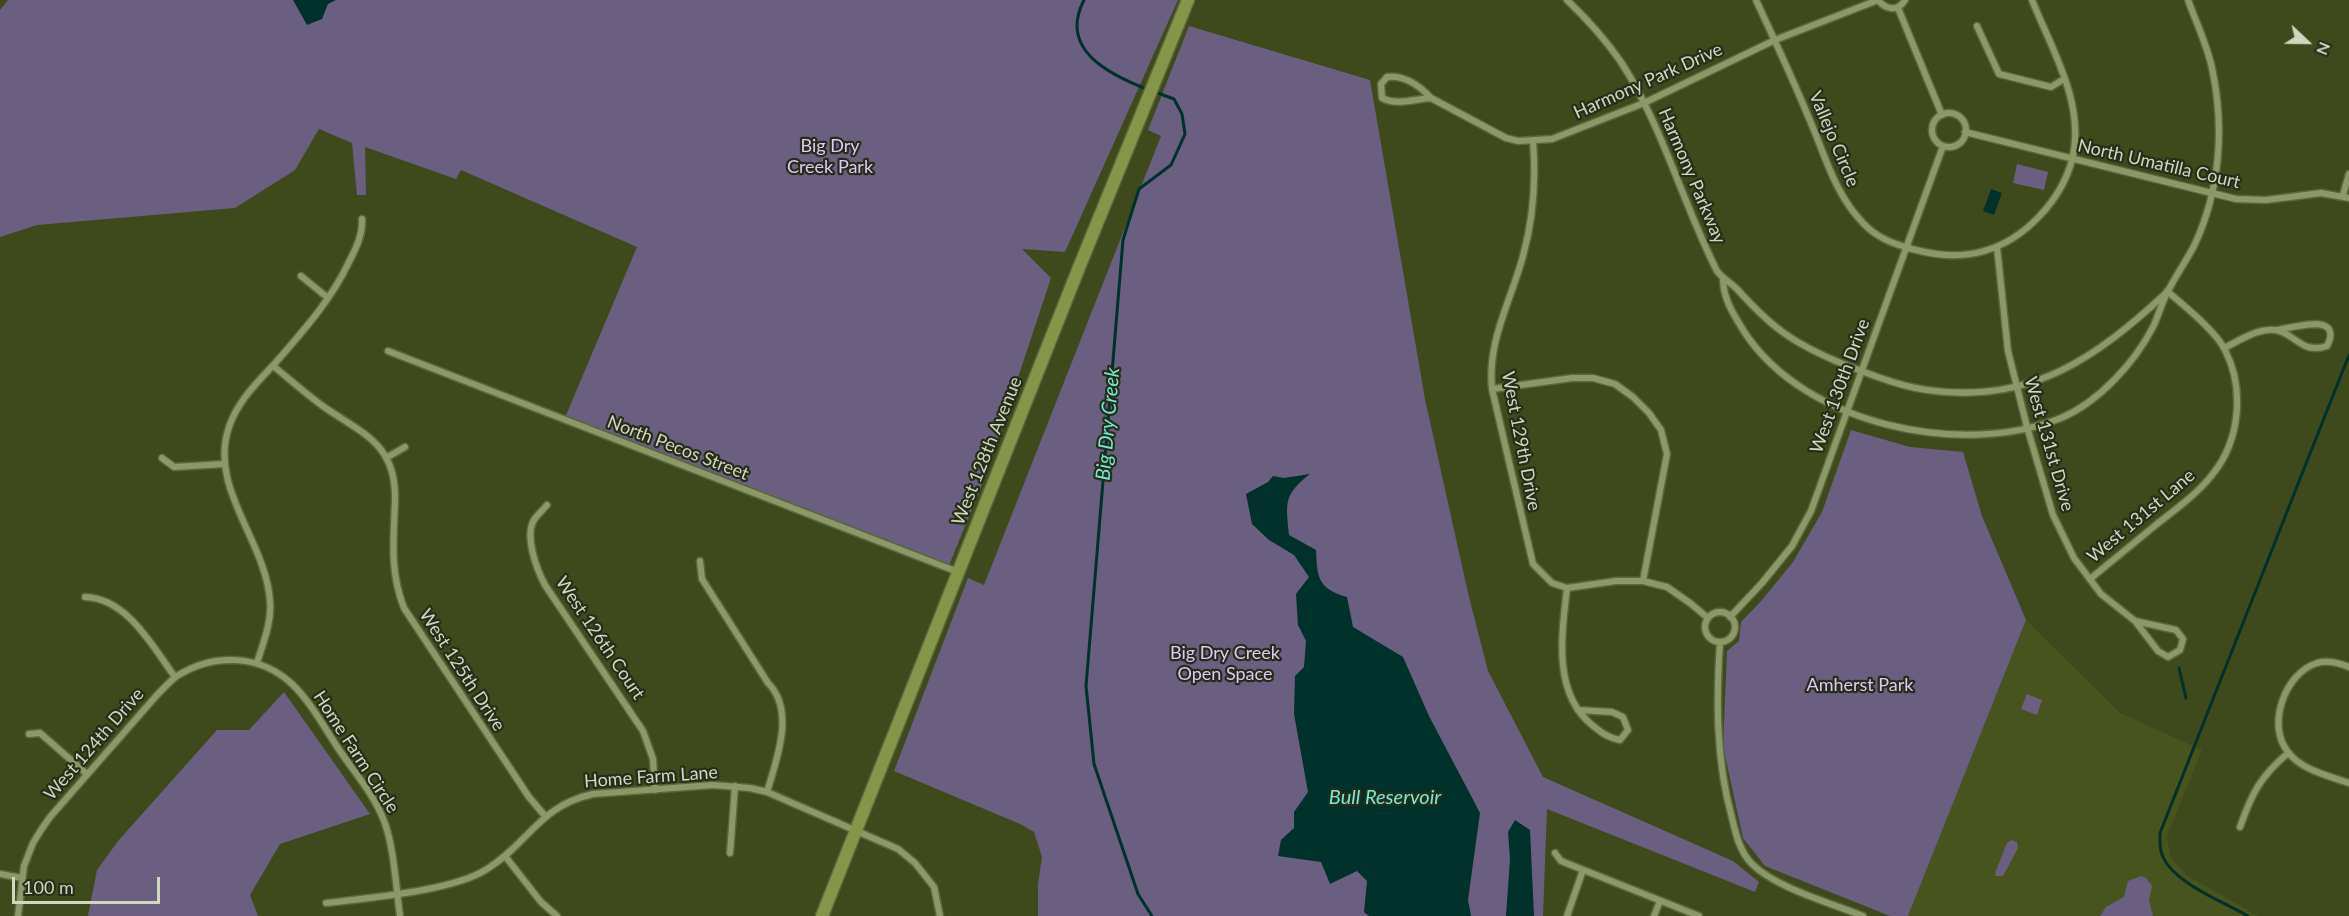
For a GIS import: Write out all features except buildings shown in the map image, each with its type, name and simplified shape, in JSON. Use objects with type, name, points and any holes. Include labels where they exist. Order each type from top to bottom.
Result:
[{"type":"main road","name":"West 128th Avenue","points":[[822,916],[1188,0]]},
{"type":"street","name":"Harmony Parkway","points":[[1567,0],[1611,47],[1644,103],[1685,202],[1723,280],[1724,294],[1729,306],[1751,341],[1767,360],[1792,381],[1848,412],[1878,422],[1927,433],[1969,435],[2026,427],[2061,418],[2088,402],[2106,387],[2134,356],[2153,326],[2167,291],[2194,245],[2212,193],[2218,158],[2218,105],[2210,58],[2188,0]]},
{"type":"street","name":"Vallejo Circle","points":[[1756,0],[1810,119],[1835,184],[1846,204],[1865,226],[1890,242],[1922,252],[1951,255],[1982,252],[1997,247],[2039,217],[2056,194],[2072,160],[2074,116],[2071,96],[2032,0]]},
{"type":"street","name":"Harmony Park Drive","points":[[1431,98],[1388,101],[1382,98],[1381,84],[1387,77],[1398,75],[1424,90],[1431,98],[1506,138],[1533,141],[1552,139],[1644,103],[1774,40],[1878,0]]},
{"type":"street","points":[[1878,0],[1886,7],[1898,8]]},
{"type":"street","points":[[1898,8],[1905,0]]},
{"type":"street","points":[[1898,8],[1942,115]]},
{"type":"street","points":[[1977,26],[1999,74],[2051,87],[2064,79]]},
{"type":"street","points":[[1951,113],[1964,123],[1965,132],[1963,139],[1950,147],[1943,146],[1933,137],[1932,130],[1933,124],[1942,115],[1951,113]]},
{"type":"street","name":"North Umatilla Court","points":[[1965,132],[2236,199],[2266,200],[2301,194],[2346,196]]},
{"type":"street","name":"West 129th Drive","points":[[1533,141],[1530,223],[1523,257],[1494,343],[1491,361],[1492,389],[1533,564],[1552,583],[1567,588]]},
{"type":"street","name":"West 130th Drive","points":[[1730,617],[1792,546],[1811,511],[1943,146]]},
{"type":"street","points":[[2346,196],[2349,174]]},
{"type":"street","points":[[257,663],[268,624],[270,593],[264,569],[227,481],[224,464],[226,437],[235,412],[248,392],[273,366],[328,298],[357,246],[363,228],[362,219]]},
{"type":"street","name":"West 131st Drive","points":[[1997,247],[2008,351],[2026,427],[2053,515],[2074,558],[2101,594],[2135,621],[2164,655],[2172,656],[2180,650],[2183,639],[2176,630],[2135,621]]},
{"type":"street","points":[[302,276],[328,298]]},
{"type":"street","name":"Harmony Parkway","points":[[1723,280],[1734,286],[1773,326],[1818,354],[1895,383],[1934,391],[1974,393],[2016,387],[2046,377],[2081,361],[2114,339],[2167,291]]},
{"type":"street","name":"West 131st Lane","points":[[2090,579],[2195,493],[2221,462],[2233,436],[2237,410],[2235,383],[2224,348],[2194,314],[2167,291]]},
{"type":"street","points":[[2224,348],[2264,331],[2316,323],[2323,325],[2329,331],[2330,339],[2327,346],[2317,349],[2305,346],[2278,330]]},
{"type":"street","name":"North Pecos Street","points":[[388,351],[958,572]]},
{"type":"street","name":"West 125th Drive","points":[[273,366],[327,409],[367,433],[377,443],[386,458],[394,486],[394,574],[404,608],[529,797],[545,816]]},
{"type":"street","points":[[1492,389],[1572,378],[1593,378],[1615,384],[1649,412],[1661,430],[1667,454],[1643,581]]},
{"type":"street","points":[[386,458],[405,447]]},
{"type":"street","points":[[162,458],[174,467],[224,464]]},
{"type":"street","name":"West 126th Court","points":[[547,506],[533,520],[531,528],[537,569],[545,585],[643,731],[653,759],[655,790]]},
{"type":"street","points":[[700,561],[702,579],[768,683],[775,690],[782,730],[780,746],[767,792]]},
{"type":"street","points":[[1578,710],[1612,712],[1623,717],[1628,730],[1620,740],[1607,738],[1584,719],[1578,710],[1564,682],[1561,633],[1567,588],[1616,581],[1643,581],[1667,587],[1708,618]]},
{"type":"street","points":[[85,597],[104,599],[120,610],[145,637],[175,677]]},
{"type":"street","points":[[1719,612],[1730,617],[1734,626],[1732,635],[1720,642],[1708,636],[1705,627],[1708,618],[1719,612]]},
{"type":"street","points":[[1720,642],[1717,720],[1719,756],[1737,838],[1746,857],[1761,872],[1781,884],[1863,916]]},
{"type":"street","name":"West 124th Drive","points":[[18,916],[22,878],[29,854],[41,830],[87,774],[175,677],[215,660],[257,663]]},
{"type":"street","points":[[2349,667],[2326,662],[2309,667],[2296,677],[2285,696],[2278,719],[2281,740],[2288,753],[2302,764],[2349,783]]},
{"type":"street","name":"Home Farm Circle","points":[[257,663],[276,672],[297,689],[379,810],[387,829],[400,916]]},
{"type":"street","points":[[29,734],[40,734],[87,774]]},
{"type":"street","points":[[2240,827],[2257,785],[2271,767],[2288,753]]},
{"type":"street","name":"Home Farm Lane","points":[[326,903],[397,893],[466,879],[486,870],[506,856],[545,816],[560,805],[576,798],[593,794],[713,785],[735,786],[767,792],[898,849],[915,863],[934,887],[940,916]]},
{"type":"street","points":[[730,853],[735,786]]},
{"type":"street","points":[[1555,853],[1561,861],[1699,916]]},
{"type":"street","points":[[506,856],[541,902],[557,916]]},
{"type":"street","points":[[1567,916],[1583,870]]},
{"type":"street","points":[[0,874],[22,878]]},
{"type":"street","points":[[1654,916],[1660,901]]},
{"type":"street","points":[[1674,906],[1679,916]]},
{"type":"shaded area","points":[[2026,620],[2120,713],[2202,750],[2167,836],[2170,856],[2186,875],[2258,916],[1908,916]]},
{"type":"green space","name":"Big Dry Creek Park","points":[[8,0],[1178,0],[1065,252],[1022,249],[1051,278],[986,474],[948,568],[564,420],[637,247],[461,170],[456,179],[365,147],[366,195],[357,195],[352,143],[319,129],[295,170],[235,208],[37,225],[0,237],[0,10]]},
{"type":"green space","name":"Big Dry Creek Open Space","points":[[1189,26],[1370,80],[1425,399],[1468,593],[1488,671],[1543,777],[1733,861],[1759,882],[1755,892],[1547,809],[1543,916],[1038,916],[1038,884],[1042,857],[1034,832],[894,771],[968,578],[984,585],[1161,136],[1148,130]]},
{"type":"green space","points":[[2017,164],[2048,172],[2044,190],[2013,183]]},
{"type":"green space","name":"Amherst Park","points":[[1851,430],[1910,447],[1963,452],[1982,516],[2026,620],[1908,916],[1890,916],[1765,866],[1743,838],[1723,746],[1727,651],[1739,641],[1741,622],[1793,562],[1822,512]]},
{"type":"green space","points":[[284,692],[370,814],[280,844],[250,895],[258,916],[88,916],[97,870],[118,841],[217,730],[249,730]]},
{"type":"green space","points":[[2027,694],[2042,700],[2037,715],[2021,709]]},
{"type":"green space","points":[[2011,840],[2017,842],[2018,848],[2003,876],[1996,876],[1995,873],[2007,843]]},
{"type":"green space","points":[[2141,876],[2146,878],[2152,886],[2149,900],[2153,916],[2100,916],[2106,907],[2124,897],[2128,881]]},
{"type":"water","points":[[293,0],[336,0],[328,4],[322,19],[307,25]]},
{"type":"water","points":[[1991,189],[2002,193],[1994,215],[1983,211]]},
{"type":"water","name":"Bull Reservoir","points":[[1310,474],[1295,488],[1288,500],[1289,535],[1316,550],[1317,568],[1321,581],[1330,590],[1347,597],[1353,627],[1403,657],[1429,716],[1480,813],[1468,900],[1471,916],[1369,916],[1364,912],[1367,881],[1357,871],[1330,884],[1321,862],[1278,856],[1281,840],[1294,828],[1294,812],[1308,792],[1294,714],[1295,676],[1304,667],[1306,641],[1298,625],[1296,594],[1309,577],[1294,555],[1269,540],[1252,524],[1246,494],[1268,482],[1273,476],[1284,478]]},
{"type":"water","points":[[1515,820],[1530,830],[1534,916],[1506,916],[1510,859],[1508,832]]},
{"type":"waterway","name":"Big Dry Creek","points":[[1084,0],[1078,18],[1078,33],[1083,46],[1104,68],[1149,90]]},
{"type":"waterway","name":"Big Dry Creek","points":[[1152,916],[1138,894],[1094,764],[1086,686],[1123,240],[1139,189],[1171,165],[1185,134],[1182,114],[1174,99],[1155,92]]},
{"type":"waterway","points":[[2248,916],[2201,891],[2178,875],[2162,854],[2160,833],[2349,355]]},
{"type":"waterway","points":[[2179,668],[2186,698]]}]
